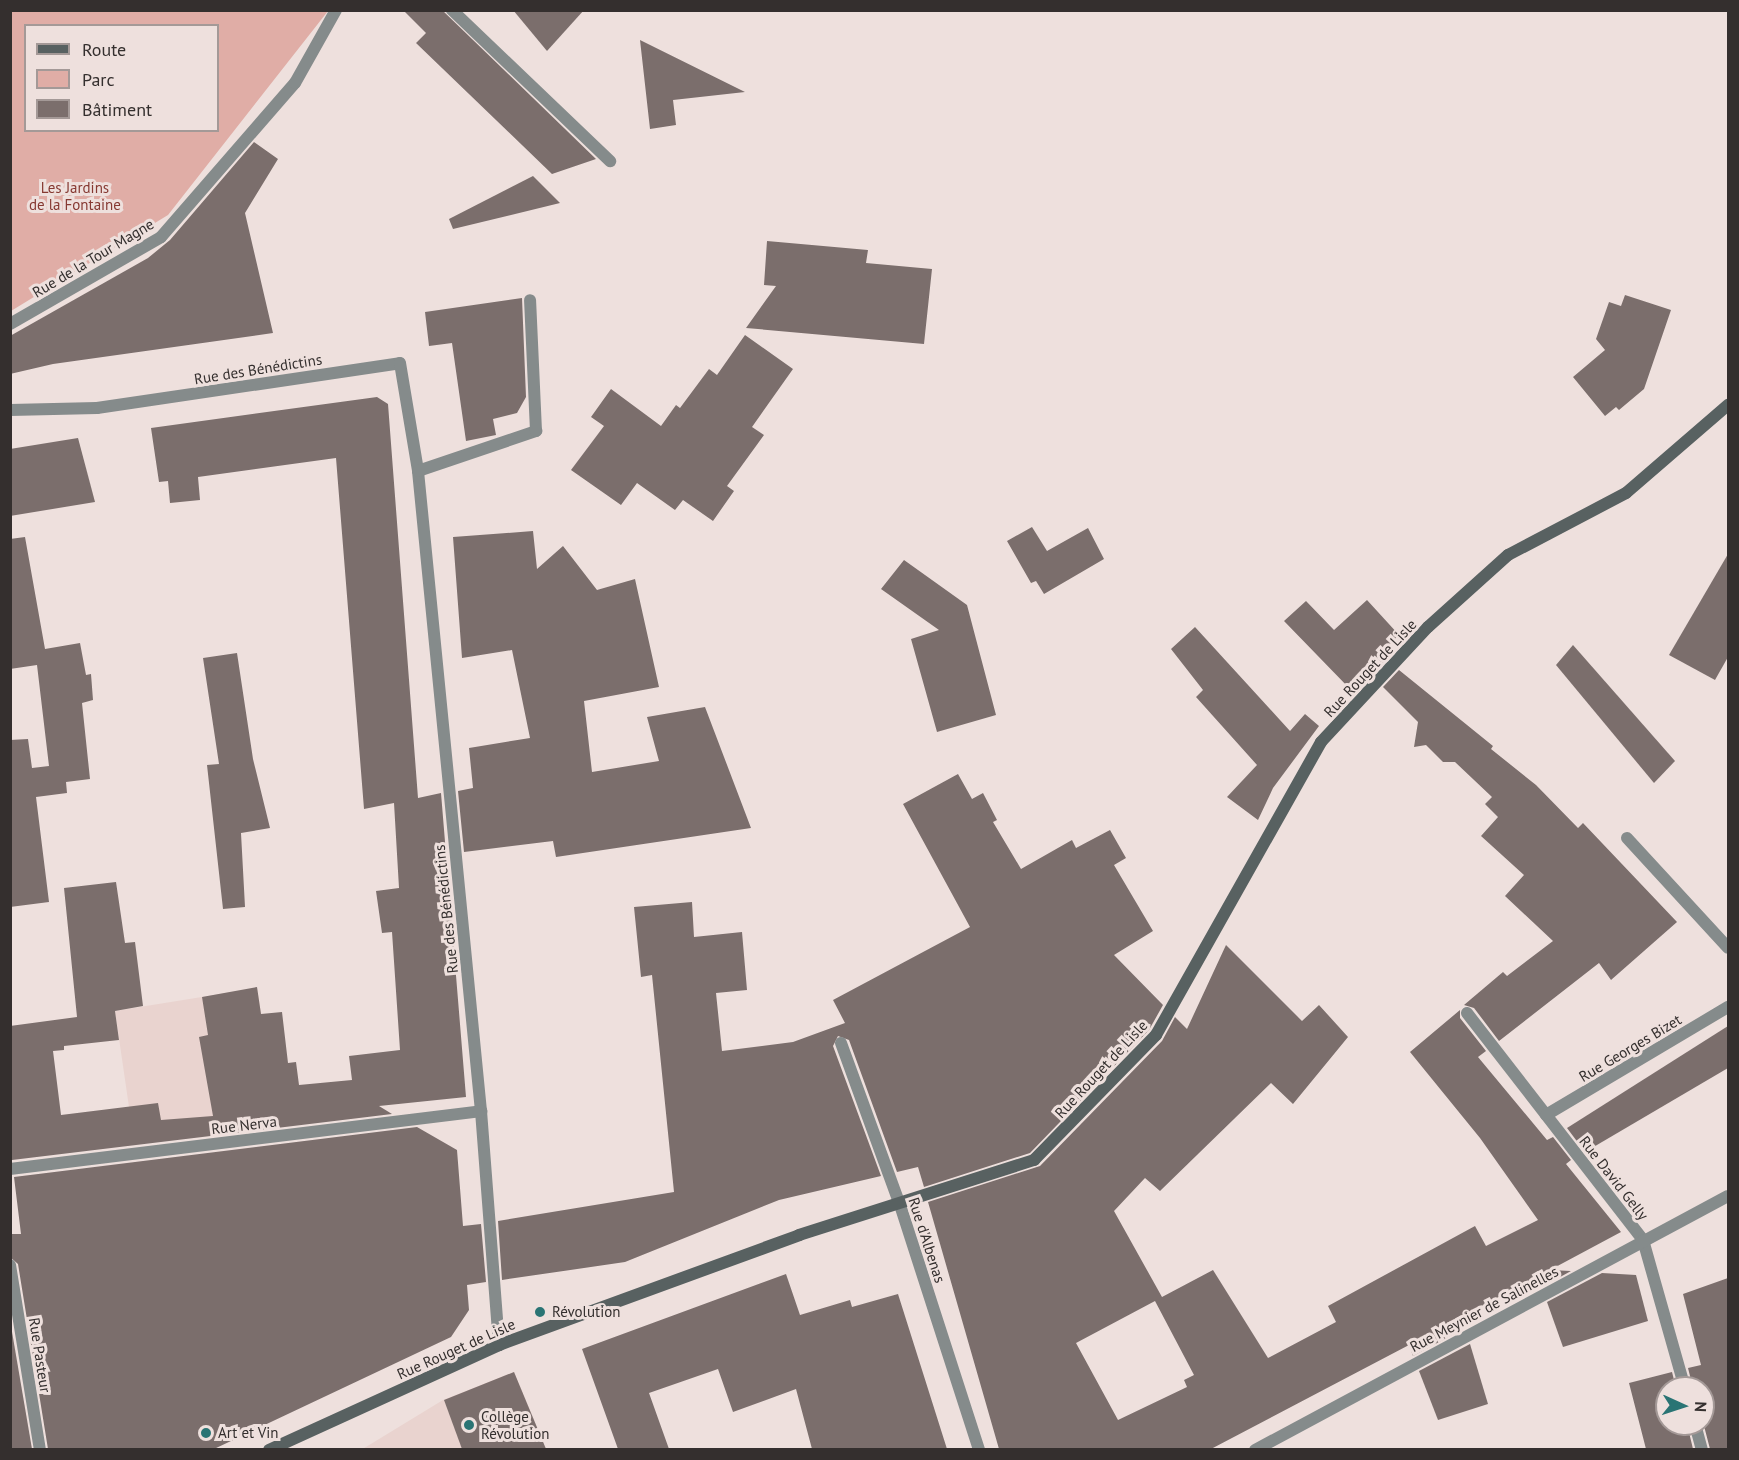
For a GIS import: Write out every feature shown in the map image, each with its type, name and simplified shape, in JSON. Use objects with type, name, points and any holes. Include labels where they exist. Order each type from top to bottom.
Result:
[{"type":"street","name":"Rue de la Tour Magne","points":[[10,324],[161,237],[294,82],[336,10]]},
{"type":"street","points":[[452,10],[610,161]]},
{"type":"street","points":[[418,471],[536,431],[530,300]]},
{"type":"street","name":"Rue des Bénédictins","points":[[10,410],[97,408],[400,363],[418,471],[481,1111],[499,1345]]},
{"type":"street","name":"Rue Rouget de Lisle","points":[[269,1449],[499,1345],[799,1235],[900,1205],[1034,1160],[1156,1035],[1273,822],[1322,742],[1428,627],[1508,555],[1626,493],[1728,405]]},
{"type":"street","points":[[1628,838],[1728,948]]},
{"type":"street","name":"Rue Georges Bizet","points":[[1546,1114],[1728,1007]]},
{"type":"street","name":"Rue David Gelly","points":[[1467,1013],[1643,1240],[1682,1376]]},
{"type":"street","name":"Rue d'Albenas","points":[[841,1043],[900,1205],[979,1449]]},
{"type":"street","name":"Rue Nerva","points":[[10,1169],[481,1111]]},
{"type":"street","name":"Rue Meynier de Salinelles","points":[[1255,1449],[1728,1196]]},
{"type":"street","name":"Rue Pasteur","points":[[10,1265],[40,1449]]},
{"type":"street","points":[[10,1356],[24,1354]]},
{"type":"shaded area","points":[[257,988],[279,1121],[121,1140],[129,1107],[115,1011]]},
{"type":"shaded area","name":"Collège Révolution","points":[[514,1372],[546,1449],[361,1450],[443,1400]]},
{"type":"green space","name":"Les Jardins de la Fontaine","points":[[11,10],[328,10],[328,11],[168,215],[11,311]]},
{"type":"building","points":[[403,10],[442,10],[596,159],[552,174],[416,43],[426,33]]},
{"type":"building","points":[[513,10],[584,10],[547,51]]},
{"type":"building","points":[[640,40],[745,92],[673,100],[676,125],[650,129]]},
{"type":"building","points":[[254,142],[278,159],[245,213],[273,333],[53,364],[10,374],[10,336],[148,258],[170,240]]},
{"type":"building","points":[[533,176],[560,203],[453,229],[449,219]]},
{"type":"building","points":[[767,241],[868,250],[866,263],[932,269],[924,344],[746,328],[776,286],[764,285]]},
{"type":"building","points":[[1625,295],[1671,310],[1644,389],[1619,410],[1616,407],[1605,416],[1573,377],[1605,350],[1596,339],[1609,302],[1621,306]]},
{"type":"building","points":[[522,298],[526,397],[517,413],[493,419],[496,435],[466,441],[452,343],[429,346],[425,312]]},
{"type":"building","points":[[745,335],[793,369],[752,427],[764,435],[727,486],[734,491],[713,521],[683,500],[675,510],[637,483],[621,505],[571,470],[604,426],[591,417],[611,389],[661,426],[676,405],[680,408],[709,369],[717,375]]},
{"type":"building","points":[[377,397],[388,404],[418,798],[441,793],[466,1097],[379,1106],[392,1114],[12,1160],[10,1026],[77,1017],[64,888],[116,882],[125,943],[135,942],[143,1006],[115,1011],[119,1040],[64,1046],[64,1050],[53,1051],[61,1115],[158,1103],[161,1120],[213,1116],[199,1037],[208,1035],[202,997],[257,987],[261,1014],[282,1012],[288,1063],[296,1062],[299,1085],[352,1080],[349,1056],[400,1050],[392,932],[382,933],[376,891],[399,888],[394,803],[364,809],[336,458],[198,477],[200,500],[170,503],[168,481],[159,482],[151,428]]},
{"type":"building","points":[[78,438],[95,502],[10,516],[10,449]]},
{"type":"building","points":[[1032,527],[1047,551],[1088,528],[1104,559],[1044,594],[1036,581],[1031,583],[1007,541]]},
{"type":"building","points":[[533,531],[537,569],[563,546],[597,590],[635,579],[659,687],[584,701],[592,772],[659,761],[647,717],[705,707],[751,828],[556,857],[553,841],[464,852],[458,791],[473,788],[469,748],[530,738],[512,650],[462,658],[453,537]]},
{"type":"building","points":[[25,537],[45,649],[80,643],[86,675],[91,674],[93,700],[82,703],[90,779],[66,782],[67,793],[36,797],[49,902],[10,907],[10,740],[28,739],[32,768],[49,766],[37,665],[10,669],[10,539]]},
{"type":"building","points":[[1728,554],[1728,657],[1715,680],[1669,655]]},
{"type":"building","points":[[904,560],[967,605],[996,715],[937,732],[911,639],[939,630],[881,589]]},
{"type":"building","points":[[1367,600],[1399,635],[1380,654],[1386,660],[1372,675],[1366,669],[1350,689],[1284,621],[1306,601],[1334,630]]},
{"type":"building","points":[[1195,627],[1290,731],[1305,714],[1319,726],[1273,788],[1258,820],[1227,797],[1257,765],[1196,697],[1203,690],[1171,649]]},
{"type":"building","points":[[1573,645],[1675,761],[1654,783],[1556,665]]},
{"type":"building","points":[[237,653],[253,759],[270,828],[241,833],[245,907],[223,909],[207,765],[219,764],[203,658]]},
{"type":"building","points":[[1399,670],[1493,746],[1491,749],[1536,785],[1578,828],[1583,823],[1677,922],[1611,980],[1599,963],[1499,1041],[1474,1008],[1464,1005],[1503,972],[1507,976],[1553,941],[1505,896],[1524,875],[1481,836],[1498,817],[1485,804],[1492,797],[1455,762],[1443,762],[1426,745],[1414,747],[1418,722],[1383,687]]},
{"type":"building","points":[[958,774],[972,799],[983,793],[997,820],[993,822],[1021,869],[1072,840],[1076,848],[1110,830],[1126,858],[1114,865],[1153,931],[1114,955],[1163,1005],[1149,1030],[1030,1153],[924,1187],[918,1167],[897,1172],[849,1040],[838,1036],[833,1046],[881,1176],[779,1200],[625,1262],[502,1280],[498,1221],[674,1192],[652,975],[641,977],[634,907],[692,902],[694,937],[742,932],[747,990],[716,993],[722,1051],[793,1042],[845,1023],[833,1000],[970,927],[903,804]]},
{"type":"building","points":[[1226,945],[1302,1021],[1319,1005],[1348,1037],[1293,1104],[1271,1083],[1160,1191],[1145,1178],[1114,1211],[1162,1297],[1213,1270],[1268,1358],[1336,1322],[1328,1306],[1475,1226],[1486,1246],[1538,1220],[1480,1138],[1410,1052],[1460,1010],[1460,1018],[1486,1051],[1478,1057],[1547,1140],[1553,1137],[1571,1160],[1566,1164],[1621,1232],[1550,1270],[1571,1271],[1542,1287],[1538,1276],[1461,1317],[1465,1328],[1413,1356],[1409,1345],[1211,1449],[999,1449],[928,1202],[1040,1166],[1162,1041],[1175,1017],[1187,1029]],"holes":[[[1155,1301],[1194,1375],[1184,1380],[1187,1387],[1118,1420],[1076,1343]]]},
{"type":"building","points":[[1728,1026],[1728,1068],[1585,1152],[1567,1128]]},
{"type":"building","points":[[417,1127],[457,1150],[463,1226],[481,1224],[486,1282],[467,1285],[469,1310],[451,1337],[214,1449],[48,1449],[18,1264],[10,1257],[10,1234],[21,1234],[14,1177]]},
{"type":"building","points":[[1602,1273],[1636,1275],[1648,1321],[1563,1347],[1547,1302]]},
{"type":"building","points":[[786,1274],[800,1315],[850,1300],[852,1307],[898,1294],[947,1449],[812,1449],[796,1389],[733,1412],[718,1369],[649,1393],[669,1449],[618,1449],[582,1349]]},
{"type":"building","points":[[1728,1278],[1728,1449],[1710,1449],[1707,1436],[1715,1436],[1715,1376],[1690,1376],[1688,1368],[1701,1365],[1683,1294]]},
{"type":"building","points":[[10,1320],[32,1449],[10,1449]]},
{"type":"building","points":[[1470,1344],[1488,1404],[1438,1420],[1419,1371]]},
{"type":"building","name":"Collège Révolution","points":[[514,1372],[546,1449],[462,1449],[444,1400]]},
{"type":"building","points":[[1672,1372],[1673,1376],[1656,1376]]},
{"type":"building","points":[[1655,1376],[1655,1436],[1690,1436],[1693,1449],[1646,1449],[1629,1383]]},
{"type":"place","name":"Révolution","points":[[540,1312]]},
{"type":"place","name":"Collège Révolution","points":[[469,1425]]},
{"type":"place","name":"Art et Vin","points":[[206,1433]]}]
